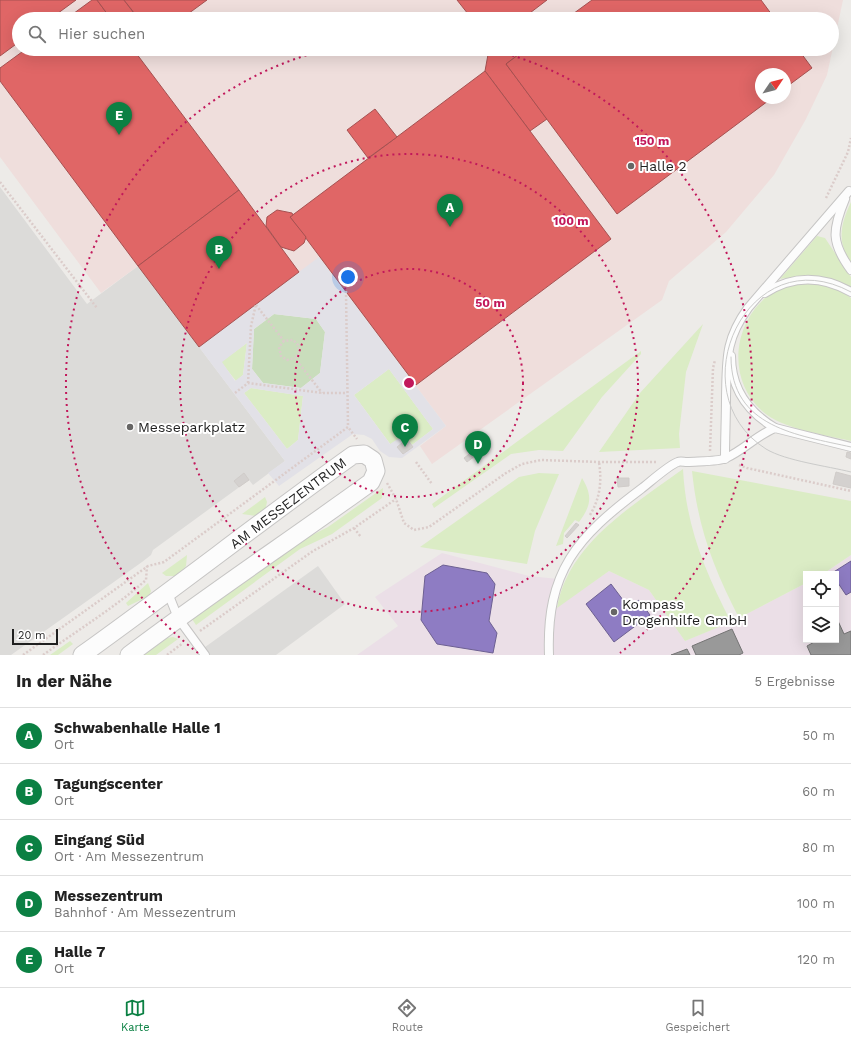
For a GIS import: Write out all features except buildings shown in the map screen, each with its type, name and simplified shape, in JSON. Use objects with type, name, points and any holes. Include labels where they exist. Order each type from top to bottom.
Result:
[{"type":"street","name":"AM MESSEZENTRUM","points":[[82,655],[168,594],[283,505],[353,455],[364,454],[373,460],[376,471],[371,482],[301,533],[178,618],[129,655]]},
{"type":"lane","points":[[850,188],[838,215],[834,231],[836,246],[851,270]]},
{"type":"lane","points":[[725,459],[726,362],[732,337],[742,317],[755,300],[850,188]]},
{"type":"lane","points":[[755,300],[777,286],[800,280],[822,280],[851,292]]},
{"type":"lane","points":[[742,317],[732,346],[731,362],[734,378],[740,394],[750,408],[775,428],[851,447]]},
{"type":"lane","points":[[549,655],[550,613],[553,594],[563,569],[572,554],[585,538],[607,516],[678,461],[725,459],[766,431],[775,428]]},
{"type":"lane","points":[[168,594],[178,618],[205,655]]},
{"type":"path","points":[[0,182],[97,308]]},
{"type":"path","points":[[346,291],[348,427],[373,460]]},
{"type":"path","points":[[248,383],[251,326],[256,304],[284,341]]},
{"type":"path","points":[[290,340],[298,345],[299,352],[295,358],[287,360],[281,356],[279,347],[284,341],[290,340]]},
{"type":"path","points":[[295,358],[322,393]]},
{"type":"path","points":[[235,393],[248,383],[322,393],[347,394]]},
{"type":"path","points":[[23,655],[148,566],[164,562],[348,427]]},
{"type":"path","points":[[725,459],[747,468],[851,491]]},
{"type":"path","points":[[167,655],[313,551],[354,528],[396,500],[404,523],[414,530],[429,527],[506,472],[522,464],[541,460],[599,462],[678,461]]},
{"type":"path","points":[[416,462],[432,484]]},
{"type":"path","points":[[590,516],[597,503],[602,480],[599,462]]},
{"type":"path","points":[[354,528],[361,537]]},
{"type":"path","points":[[43,655],[99,615],[123,600],[146,580],[148,566]]},
{"type":"shaded area","points":[[0,0],[843,0],[839,19],[839,12],[12,12],[12,56],[831,56],[827,75],[806,119],[774,175],[726,232],[669,281],[662,300],[432,464],[420,446],[446,426],[319,258],[256,304],[138,266],[101,293],[0,157]]},
{"type":"shaded area","name":"Messeparkplatz","points":[[0,187],[87,304],[138,266],[285,461],[253,485],[249,480],[153,550],[151,555],[142,562],[11,655],[0,655]]},
{"type":"shaded area","points":[[319,257],[446,426],[402,458],[389,457],[380,451],[372,439],[364,435],[353,434],[279,486],[268,473],[285,461],[199,347]],"holes":[[[274,314],[316,319],[325,332],[320,373],[301,388],[263,383],[252,369],[254,329]],[[247,343],[243,375],[235,381],[222,362]],[[389,369],[433,429],[412,445],[407,438],[401,437],[390,444],[354,395]],[[251,388],[303,396],[298,440],[287,449],[244,393]]]},
{"type":"shaded area","points":[[442,553],[529,576],[558,579],[550,612],[609,571],[649,590],[685,641],[735,620],[803,585],[803,643],[839,643],[839,571],[827,571],[851,555],[851,655],[357,655],[398,626],[375,597]]},
{"type":"shaded area","points":[[318,566],[345,604],[276,655],[205,655],[201,650]]},
{"type":"green space","points":[[851,202],[851,262],[843,247],[842,232],[845,217]]},
{"type":"green space","points":[[817,236],[825,238],[851,277],[851,287],[832,280],[816,277],[780,279]]},
{"type":"green space","points":[[815,282],[841,290],[851,298],[851,441],[792,427],[770,417],[762,411],[750,397],[742,381],[739,364],[739,347],[743,330],[751,315],[762,301],[776,290],[790,285]]},
{"type":"green space","points":[[274,314],[316,319],[325,332],[320,373],[301,388],[263,383],[252,369],[254,329]]},
{"type":"green space","points":[[703,324],[686,372],[679,434],[680,448],[599,452],[640,393]]},
{"type":"green space","points":[[247,343],[243,375],[236,381],[221,362]]},
{"type":"green space","points":[[641,351],[641,354],[602,397],[563,451],[539,450],[511,454],[434,508],[432,504]]},
{"type":"green space","points":[[389,369],[433,429],[412,445],[391,445],[354,395]]},
{"type":"green space","points":[[251,388],[303,396],[298,440],[287,449],[244,393]]},
{"type":"green space","points":[[683,469],[688,510],[698,548],[713,585],[731,622],[685,641],[649,590],[609,571],[557,608],[564,585],[574,564],[589,545],[624,512]]},
{"type":"green space","points":[[692,471],[851,501],[851,555],[827,571],[803,571],[803,585],[739,618],[714,564],[708,547],[698,511]]},
{"type":"green space","points":[[539,473],[559,474],[535,531],[527,564],[420,547],[519,477]]},
{"type":"green space","points":[[582,478],[588,490],[588,506],[579,522],[575,520],[564,533],[563,544],[556,546]]},
{"type":"green space","points":[[383,488],[382,498],[332,534],[300,549],[196,625],[192,619],[296,543],[328,527]]},
{"type":"green space","points":[[265,497],[267,502],[265,511],[256,516],[242,514]]},
{"type":"green space","points":[[187,555],[186,566],[178,576],[166,576],[162,573]]},
{"type":"green space","points":[[148,583],[151,591],[149,596],[128,606],[126,603]]},
{"type":"green space","points":[[173,637],[178,639],[156,655],[144,655],[167,638]]},
{"type":"green space","points":[[70,641],[73,644],[58,655],[50,655]]},
{"type":"tram line","points":[[851,292],[814,280],[782,285],[755,302],[736,328],[726,360],[727,393],[740,424],[766,449],[795,460],[851,472]]},
{"type":"tram line","points":[[731,357],[734,381],[742,399],[755,414],[771,424],[790,432],[851,447]]},
{"type":"place","name":"Halle 7","points":[[119,135]]},
{"type":"place","name":"Halle 2","points":[[631,166]]},
{"type":"place","name":"Schwabenhalle Halle 1","points":[[450,227]]},
{"type":"place","name":"Tagungscenter","points":[[219,269]]},
{"type":"place","name":"Messeparkplatz","points":[[130,427]]},
{"type":"place","name":"Eingang Süd","points":[[405,447]]},
{"type":"place","name":"Messezentrum","points":[[478,464]]},
{"type":"place","name":"Kompass Drogenhilfe GmbH","points":[[614,612]]}]
